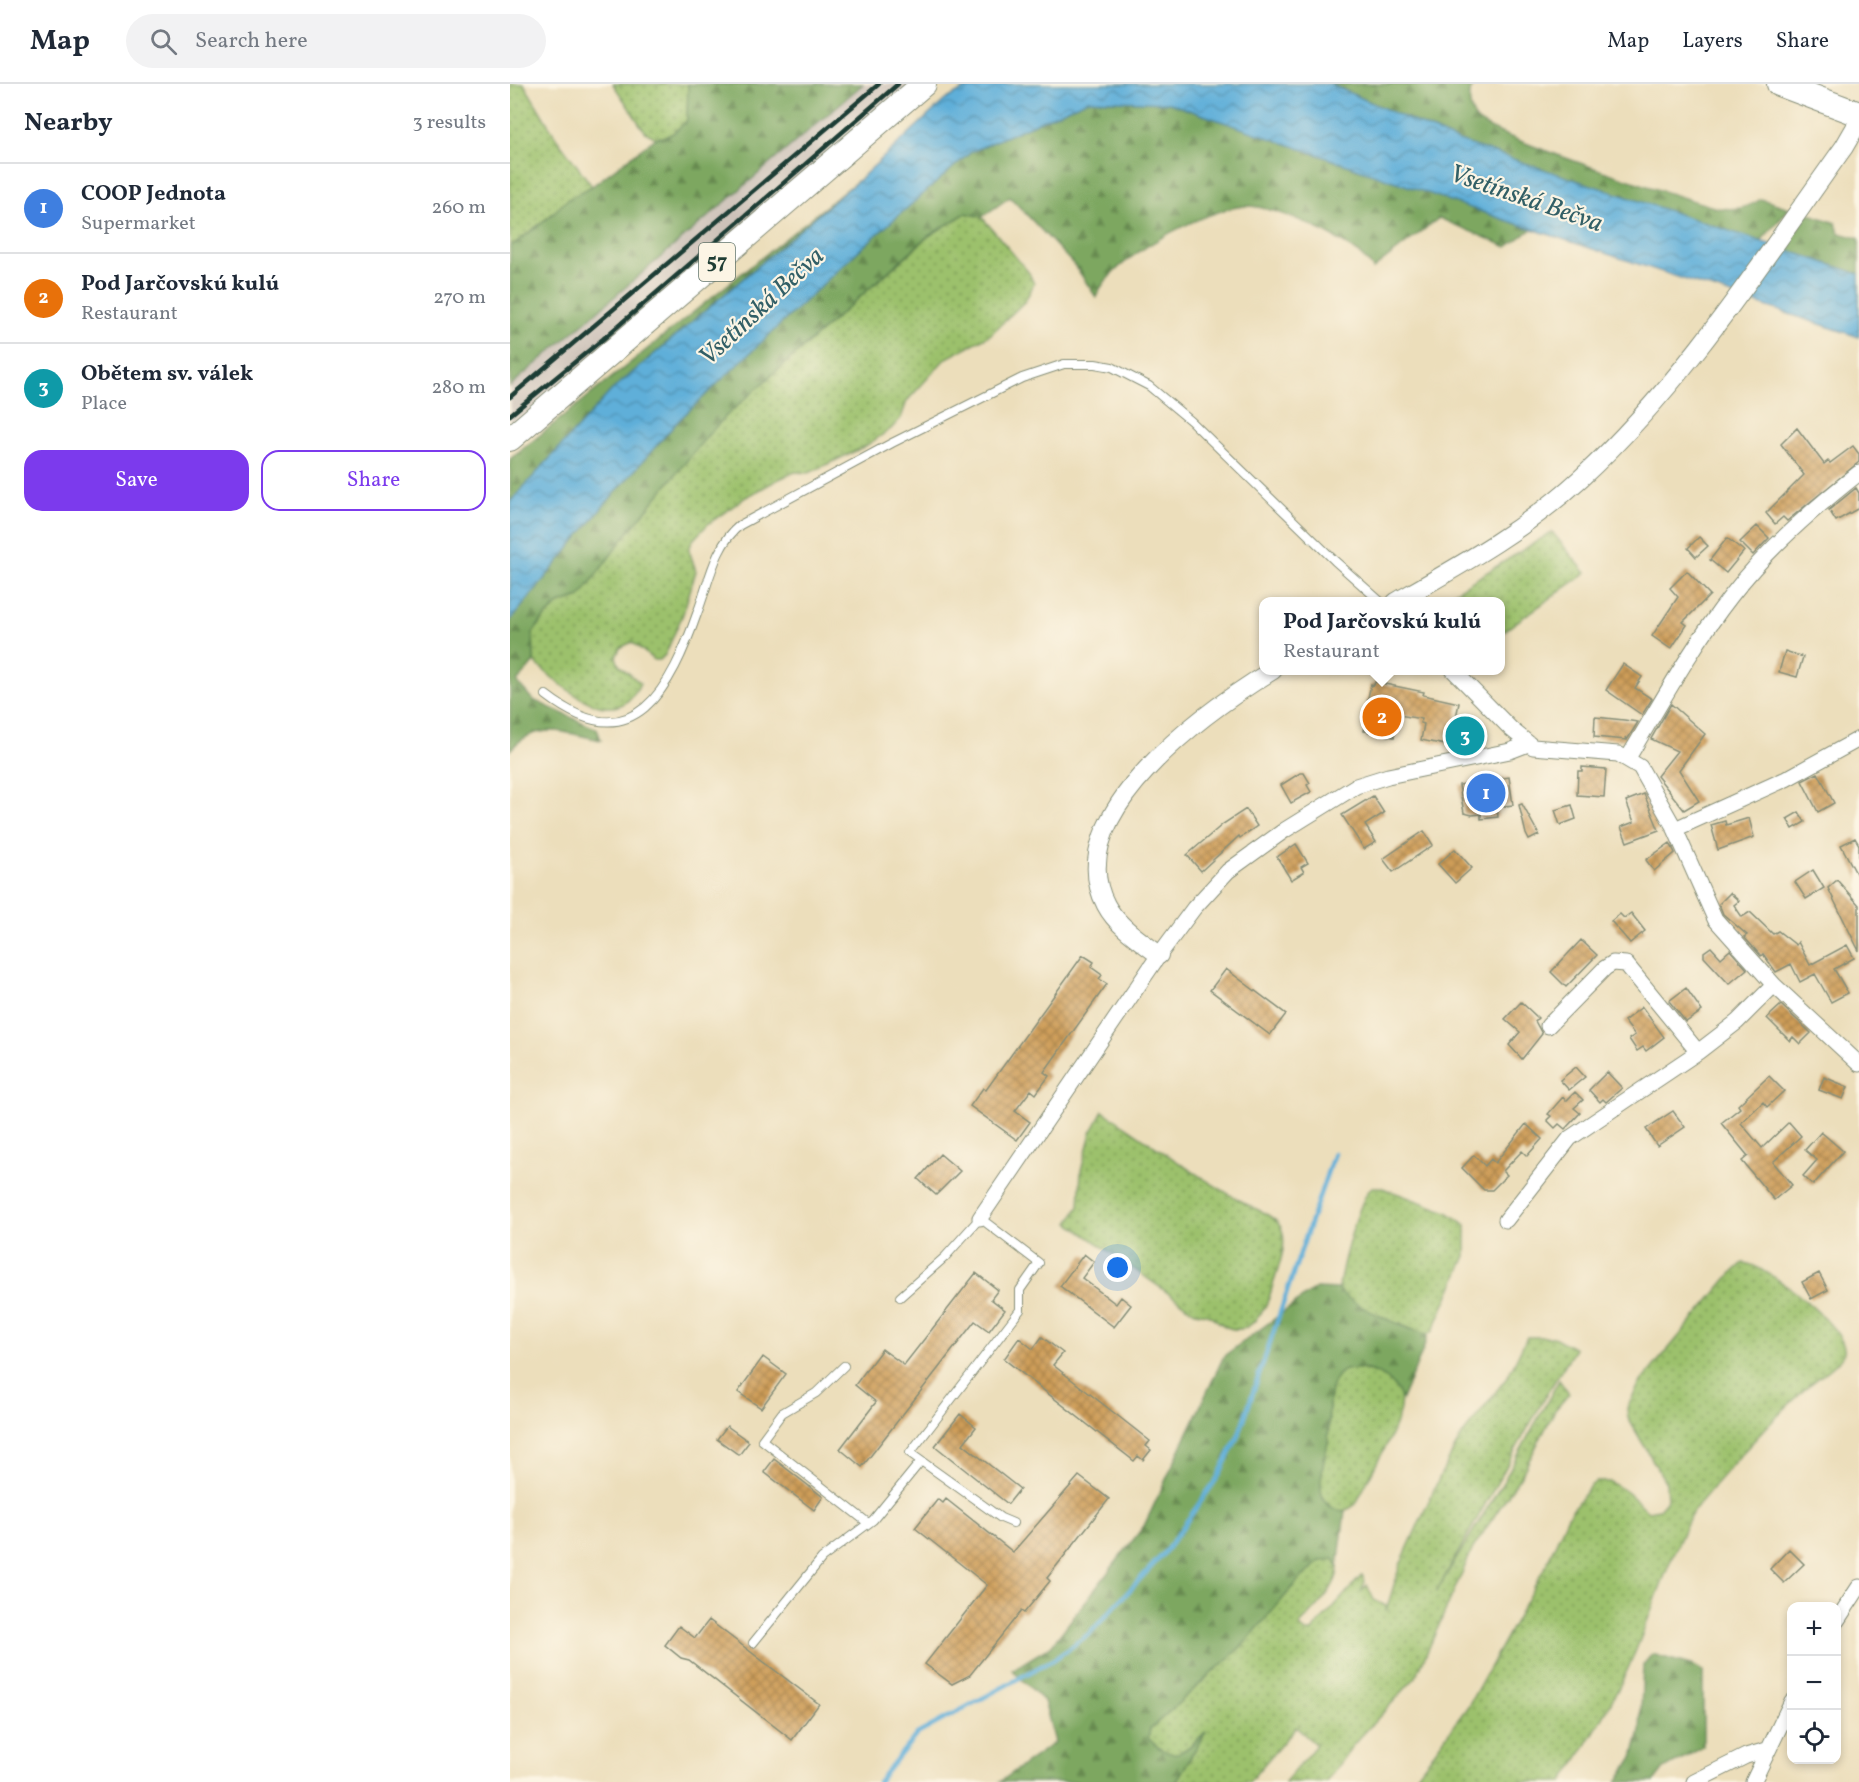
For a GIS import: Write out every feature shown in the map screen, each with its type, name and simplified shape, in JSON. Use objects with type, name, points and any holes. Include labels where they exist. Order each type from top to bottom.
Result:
[{"type":"main road","name":"57","points":[[510,439],[924,84]]},
{"type":"main road","points":[[1779,84],[1859,114]]},
{"type":"street","points":[[1405,597],[1476,557],[1562,495],[1604,456],[1641,416],[1706,336],[1844,147],[1859,121]]},
{"type":"street","points":[[1628,758],[1706,630],[1739,586],[1805,517],[1859,473]]},
{"type":"street","points":[[1159,955],[1123,925],[1104,899],[1097,864],[1105,829],[1122,799],[1161,756],[1219,707],[1267,675]]},
{"type":"street","points":[[1458,675],[1528,744],[1539,748],[1608,752],[1628,758],[1644,772],[1675,829],[1715,919],[1774,985],[1859,1064]]},
{"type":"street","points":[[1675,829],[1786,779],[1859,739]]},
{"type":"street","points":[[980,1218],[1159,955],[1194,908],[1228,871],[1344,792],[1388,776],[1510,751],[1528,744]]},
{"type":"street","points":[[1548,1026],[1605,968],[1613,963],[1621,962],[1630,968],[1665,1016],[1698,1052]]},
{"type":"street","points":[[1506,1220],[1570,1138],[1698,1052],[1737,1022],[1774,985]]},
{"type":"street","points":[[1841,1614],[1859,1587]]},
{"type":"street","points":[[1754,1782],[1787,1709]]},
{"type":"street","points":[[1694,1782],[1746,1756],[1767,1750]]},
{"type":"lane","points":[[546,695],[570,711],[604,723],[623,720],[640,712],[653,701],[662,688],[688,636],[721,550],[740,525],[978,399],[1045,369],[1064,364],[1079,363],[1112,367],[1149,386],[1191,421],[1376,597]]},
{"type":"lane","points":[[900,1297],[945,1257],[980,1218],[1039,1263],[1020,1290],[1020,1310],[910,1453],[1001,1518],[1013,1524]]},
{"type":"lane","points":[[844,1366],[816,1393],[782,1413],[762,1440],[868,1523]]},
{"type":"lane","points":[[753,1643],[822,1557],[868,1523],[885,1507],[921,1461]]},
{"type":"shaded area","points":[[863,84],[917,84],[510,430],[510,386]]},
{"type":"green space","points":[[510,84],[524,84],[555,136],[592,186],[570,200],[510,247]]},
{"type":"green space","points":[[613,84],[688,84],[687,121],[667,138],[656,138],[645,132]]},
{"type":"green space","points":[[688,84],[863,84],[510,386],[510,247],[542,223],[568,199],[592,186],[656,138],[670,135],[680,127],[687,120]]},
{"type":"green space","points":[[1330,84],[1473,84],[1470,102],[1476,119],[1514,139],[1717,208],[1740,208],[1761,199],[1790,208],[1760,242],[1453,139]]},
{"type":"green space","points":[[1088,100],[1169,103],[1532,229],[1507,247],[1439,218],[1373,269],[1351,248],[1314,227],[1275,211],[1244,206],[1206,216],[1160,238],[1119,267],[1105,282],[1096,297],[1076,267],[1010,197],[982,217],[966,213],[928,236],[727,415],[621,541],[580,597],[559,604],[542,620],[533,633],[534,662],[517,682],[533,700],[597,729],[601,740],[564,732],[542,732],[520,741],[510,750],[510,621],[605,504],[679,420],[857,252],[971,152]]},
{"type":"green space","points":[[861,178],[611,391],[510,502],[510,459]]},
{"type":"green space","points":[[966,213],[982,217],[1029,273],[1034,284],[1025,301],[990,335],[945,359],[907,401],[901,418],[891,429],[864,447],[809,473],[795,472],[779,479],[746,497],[707,525],[692,541],[689,550],[696,571],[683,614],[665,655],[660,660],[654,660],[632,642],[620,648],[616,657],[619,665],[640,683],[630,699],[617,706],[603,707],[588,702],[559,683],[534,662],[533,633],[542,620],[559,604],[580,597],[621,541],[727,415],[929,236]]},
{"type":"green space","points":[[1807,213],[1836,223],[1839,233],[1859,238],[1859,274],[1783,249]]},
{"type":"green space","points":[[1552,532],[1586,573],[1505,630],[1505,597],[1446,597]]},
{"type":"green space","points":[[1103,1111],[1209,1182],[1269,1216],[1280,1226],[1284,1240],[1283,1248],[1270,1296],[1261,1313],[1249,1326],[1233,1329],[1209,1315],[1195,1312],[1069,1223],[1079,1206],[1081,1170],[1091,1133]]},
{"type":"green space","points":[[1372,1187],[1380,1187],[1447,1212],[1466,1225],[1466,1256],[1432,1333],[1424,1334],[1364,1309],[1339,1289],[1346,1251],[1356,1219]]},
{"type":"green space","points":[[1743,1263],[1768,1273],[1820,1314],[1842,1342],[1844,1352],[1842,1357],[1805,1389],[1762,1432],[1692,1513],[1623,1679],[1599,1724],[1563,1782],[1412,1782],[1468,1706],[1546,1565],[1569,1514],[1590,1486],[1596,1482],[1610,1482],[1626,1491],[1648,1511],[1659,1509],[1667,1500],[1666,1483],[1628,1418],[1627,1408],[1640,1383],[1731,1274]]},
{"type":"green space","points":[[1316,1288],[1339,1289],[1354,1302],[1380,1316],[1428,1334],[1402,1399],[1386,1378],[1371,1371],[1344,1370],[1333,1383],[1329,1402],[1328,1441],[1321,1483],[1325,1503],[1333,1509],[1345,1511],[1338,1567],[1334,1559],[1320,1561],[1297,1582],[1244,1644],[1150,1729],[1148,1738],[1165,1751],[1172,1753],[1185,1750],[1206,1731],[1176,1782],[1000,1782],[1055,1742],[1044,1701],[1012,1670],[1051,1646],[1144,1526],[1224,1356]]},
{"type":"green space","points":[[1527,1337],[1554,1337],[1575,1349],[1549,1390],[1436,1592],[1502,1484],[1559,1380],[1569,1394],[1555,1410],[1522,1474],[1473,1548],[1416,1677],[1353,1745],[1326,1782],[1285,1782],[1316,1745],[1296,1727],[1249,1782],[1176,1782],[1204,1734],[1183,1751],[1171,1754],[1164,1752],[1148,1738],[1150,1729],[1244,1644],[1297,1582],[1320,1561],[1334,1559],[1338,1567],[1337,1575],[1320,1604],[1299,1626],[1306,1632],[1311,1632],[1362,1575],[1365,1581],[1361,1592],[1367,1585],[1374,1600],[1386,1606],[1386,1611],[1400,1565],[1441,1474],[1461,1437],[1508,1376]]},
{"type":"green space","points":[[1353,1368],[1373,1372],[1396,1385],[1400,1395],[1400,1407],[1392,1434],[1356,1504],[1341,1511],[1327,1503],[1320,1487],[1328,1440],[1333,1381],[1340,1372]]},
{"type":"green space","points":[[1652,1654],[1694,1666],[1703,1672],[1703,1747],[1664,1769],[1654,1782],[1617,1782],[1633,1757],[1640,1731],[1643,1665]]},
{"type":"water","name":"Vsetínská Bečva","points":[[973,84],[1330,84],[1453,139],[1859,274],[1859,337],[1505,220],[1169,103],[1088,100],[971,152],[857,252],[679,420],[605,504],[510,621],[510,502],[611,391],[861,178],[945,100]]},
{"type":"building","points":[[1797,428],[1824,464],[1828,461],[1830,463],[1853,446],[1859,454],[1859,462],[1787,521],[1783,517],[1775,524],[1766,513],[1804,475],[1781,444]]},
{"type":"building","points":[[1856,488],[1859,493],[1859,508],[1836,521],[1829,510]]},
{"type":"building","points":[[1757,526],[1769,538],[1753,555],[1740,542]]},
{"type":"building","points":[[1699,537],[1708,546],[1696,557],[1688,548]]},
{"type":"building","points":[[1727,538],[1744,551],[1726,573],[1710,560]]},
{"type":"building","points":[[1687,571],[1710,595],[1683,622],[1687,625],[1671,649],[1652,636],[1678,597],[1670,588]]},
{"type":"building","points":[[1785,651],[1803,657],[1797,677],[1779,672]]},
{"type":"building","points":[[1623,664],[1642,677],[1635,688],[1652,699],[1642,715],[1606,690]]},
{"type":"building","points":[[1375,682],[1424,692],[1423,695],[1459,703],[1450,746],[1421,740],[1424,724],[1421,723],[1422,719],[1399,715],[1394,737],[1364,731],[1371,684],[1374,685]]},
{"type":"building","points":[[1671,704],[1705,734],[1679,770],[1699,801],[1684,810],[1657,776],[1677,751],[1651,739]]},
{"type":"building","points":[[1595,717],[1638,722],[1627,740],[1625,737],[1626,740],[1594,737]]},
{"type":"building","points":[[1582,767],[1606,769],[1604,797],[1577,795],[1578,771],[1582,771]]},
{"type":"building","points":[[1300,773],[1304,773],[1310,783],[1307,785],[1311,792],[1291,803],[1281,785]]},
{"type":"building","points":[[1818,773],[1834,803],[1818,812],[1802,781]]},
{"type":"building","points":[[1509,777],[1513,805],[1497,807],[1498,817],[1481,819],[1481,814],[1464,813],[1459,785]]},
{"type":"building","points":[[1644,794],[1659,830],[1627,842],[1621,827],[1634,822],[1626,801]]},
{"type":"building","points":[[1373,796],[1384,813],[1365,825],[1376,842],[1364,849],[1342,815]]},
{"type":"building","points":[[1522,804],[1539,835],[1529,840],[1519,805]]},
{"type":"building","points":[[1572,805],[1576,819],[1560,825],[1555,810]]},
{"type":"building","points":[[1246,809],[1257,826],[1240,838],[1239,836],[1201,871],[1187,855],[1223,824]]},
{"type":"building","points":[[1799,812],[1805,822],[1793,829],[1787,819]]},
{"type":"building","points":[[1749,818],[1754,837],[1718,850],[1711,825],[1725,821],[1726,825]]},
{"type":"building","points":[[1424,831],[1433,845],[1393,872],[1383,859]]},
{"type":"building","points":[[1855,838],[1859,845],[1859,879],[1841,845]]},
{"type":"building","points":[[1670,843],[1675,853],[1654,871],[1646,860]]},
{"type":"building","points":[[1296,844],[1308,863],[1301,867],[1304,872],[1291,880],[1277,857]]},
{"type":"building","points":[[1455,849],[1472,868],[1455,883],[1438,864]]},
{"type":"building","points":[[1813,870],[1824,888],[1806,899],[1795,882]]},
{"type":"building","points":[[1837,880],[1859,905],[1859,951],[1828,888]]},
{"type":"building","points":[[1730,893],[1739,901],[1734,905],[1742,917],[1750,912],[1773,934],[1778,931],[1796,945],[1798,942],[1810,965],[1847,945],[1854,958],[1834,969],[1848,993],[1831,1002],[1815,974],[1800,982],[1791,964],[1776,972],[1763,954],[1761,956],[1744,937],[1747,935],[1723,914],[1719,904]]},
{"type":"building","points":[[1631,913],[1645,931],[1630,943],[1611,921],[1620,914],[1624,918]]},
{"type":"building","points":[[1581,940],[1597,955],[1566,987],[1551,972]]},
{"type":"building","points":[[1711,947],[1721,958],[1730,950],[1747,969],[1729,984],[1704,957],[1704,952]]},
{"type":"building","points":[[1083,955],[1094,962],[1091,967],[1102,975],[1099,979],[1107,984],[1044,1072],[1049,1076],[1036,1094],[1031,1090],[1015,1111],[1030,1122],[1017,1140],[970,1106],[983,1088],[986,1090]]},
{"type":"building","points":[[1226,969],[1286,1014],[1270,1035],[1210,990]]},
{"type":"building","points":[[1686,988],[1702,1011],[1686,1022],[1669,1001]]},
{"type":"building","points":[[1521,1002],[1538,1018],[1535,1021],[1542,1034],[1522,1059],[1509,1045],[1520,1032],[1505,1019]]},
{"type":"building","points":[[1781,1005],[1811,1033],[1800,1044],[1793,1037],[1790,1041],[1767,1018]]},
{"type":"building","points":[[1642,1007],[1664,1037],[1646,1051],[1643,1047],[1637,1051],[1629,1039],[1635,1035],[1624,1021]]},
{"type":"building","points":[[1576,1067],[1585,1077],[1569,1090],[1560,1080]]},
{"type":"building","points":[[1607,1072],[1622,1088],[1606,1102],[1603,1099],[1600,1102],[1589,1090]]},
{"type":"building","points":[[1769,1076],[1784,1091],[1767,1107],[1763,1102],[1741,1123],[1762,1148],[1789,1122],[1801,1136],[1773,1162],[1792,1185],[1774,1200],[1742,1161],[1748,1156],[1721,1123],[1740,1108],[1738,1105]]},
{"type":"building","points":[[1824,1077],[1848,1087],[1843,1099],[1819,1090]]},
{"type":"building","points":[[1575,1092],[1583,1100],[1574,1108],[1580,1113],[1565,1129],[1559,1124],[1555,1128],[1547,1120],[1551,1116],[1548,1114],[1563,1097],[1566,1101]]},
{"type":"building","points":[[1673,1111],[1685,1127],[1657,1146],[1646,1129]]},
{"type":"building","points":[[1526,1124],[1542,1139],[1527,1156],[1522,1151],[1503,1171],[1507,1175],[1492,1190],[1484,1190],[1462,1168],[1474,1155],[1485,1166],[1491,1159],[1495,1163]]},
{"type":"building","points":[[1821,1132],[1843,1151],[1813,1185],[1803,1176],[1817,1160],[1805,1150]]},
{"type":"building","points":[[940,1154],[960,1171],[936,1195],[918,1179]]},
{"type":"building","points":[[1084,1254],[1094,1262],[1082,1278],[1116,1304],[1121,1297],[1131,1305],[1114,1327],[1060,1286]]},
{"type":"building","points":[[976,1273],[998,1290],[991,1299],[1005,1310],[989,1331],[975,1321],[862,1467],[840,1449],[876,1402],[855,1385],[882,1349],[904,1365]]},
{"type":"building","points":[[1819,1273],[1828,1290],[1811,1299],[1802,1282]]},
{"type":"building","points":[[1042,1337],[1063,1353],[1053,1365],[1150,1441],[1146,1446],[1151,1450],[1143,1460],[1138,1456],[1134,1461],[1004,1359],[1019,1338],[1033,1349]]},
{"type":"building","points":[[763,1357],[786,1374],[761,1408],[738,1392]]},
{"type":"building","points":[[960,1414],[976,1427],[963,1444],[1020,1489],[1008,1504],[935,1446]]},
{"type":"building","points":[[727,1426],[749,1442],[739,1455],[717,1439]]},
{"type":"building","points":[[774,1459],[823,1497],[814,1510],[764,1472]]},
{"type":"building","points":[[1079,1476],[1109,1499],[1047,1578],[1050,1581],[1024,1613],[1021,1611],[970,1675],[952,1684],[925,1664],[987,1585],[915,1528],[938,1499],[943,1503],[946,1499],[1013,1552]]},
{"type":"building","points":[[1789,1549],[1804,1564],[1784,1583],[1770,1569]]},
{"type":"building","points":[[709,1620],[819,1704],[792,1740],[689,1660],[681,1658],[665,1645],[679,1626],[695,1638]]},
{"type":"waterway","points":[[878,1782],[917,1734],[1056,1658],[1090,1633],[1165,1552],[1218,1477],[1239,1434],[1334,1153]]},
{"type":"railway","points":[[510,397],[879,84]]},
{"type":"railway","points":[[510,415],[603,339],[898,84]]},
{"type":"place","name":"Pod Jarčovskú kulú","points":[[1382,717]]},
{"type":"place","name":"Obětem sv. válek","points":[[1465,736]]},
{"type":"place","name":"COOP Jednota","points":[[1486,793]]}]
